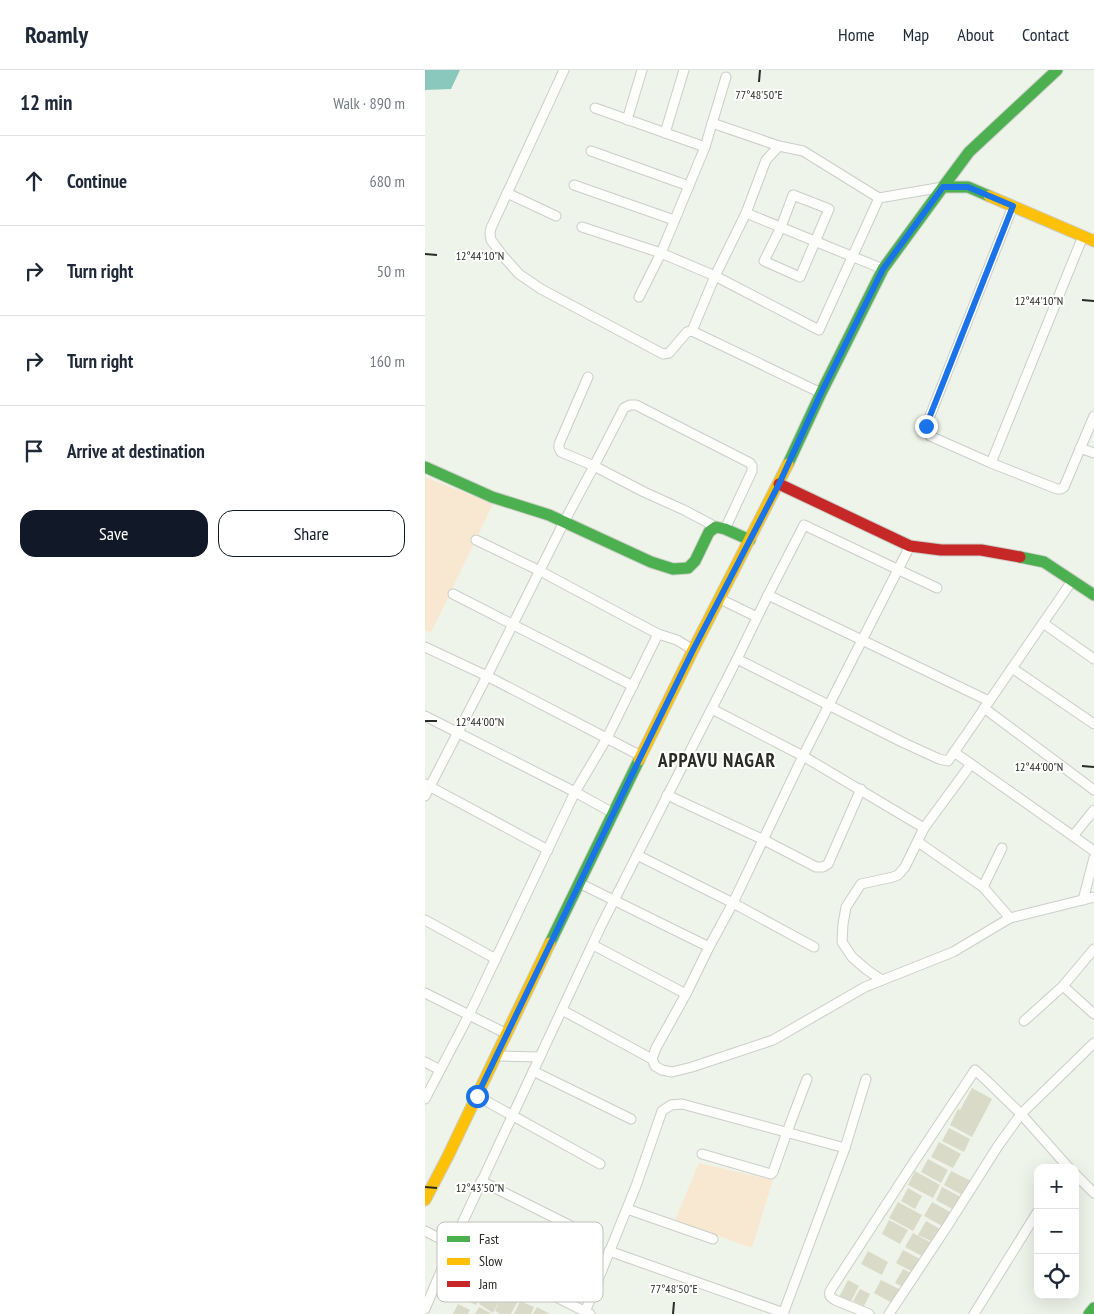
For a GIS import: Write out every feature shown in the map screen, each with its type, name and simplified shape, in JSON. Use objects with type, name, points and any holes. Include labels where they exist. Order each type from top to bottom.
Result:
[{"type":"street","points":[[564,70],[490,233],[491,240],[503,256],[519,274],[541,289],[663,354],[669,353],[687,332],[692,331],[821,393]]},
{"type":"street","points":[[627,120],[642,70]]},
{"type":"street","points":[[665,133],[684,70]]},
{"type":"street","points":[[425,1197],[448,1156],[613,813],[693,650],[779,484],[821,393],[883,269],[969,152],[1057,70]]},
{"type":"street","points":[[639,297],[661,253],[705,147],[726,78]]},
{"type":"street","points":[[595,108],[705,147]]},
{"type":"street","points":[[712,123],[779,146],[803,151],[879,198],[943,187],[968,187],[1089,239],[991,463]]},
{"type":"street","points":[[692,331],[715,276],[746,213],[766,160],[779,146]]},
{"type":"street","points":[[591,151],[689,186]]},
{"type":"street","points":[[574,185],[674,220]]},
{"type":"street","points":[[507,193],[556,216]]},
{"type":"street","points":[[793,195],[829,209],[816,241],[800,277],[765,260],[781,227],[793,195]]},
{"type":"street","points":[[582,227],[661,253],[715,276],[819,330],[879,198]]},
{"type":"street","points":[[1013,206],[926,426],[927,431],[930,436],[991,463],[1061,489],[1064,487],[1094,416]]},
{"type":"street","points":[[746,213],[883,269]]},
{"type":"street","points":[[588,377],[559,444],[561,452],[750,540]]},
{"type":"street","points":[[425,467],[479,493],[553,515],[564,522],[651,562],[673,570],[688,568],[695,561],[709,532],[721,528],[752,471],[752,466],[750,462],[636,405],[630,404],[624,408],[564,522],[458,733],[427,785],[425,796]]},
{"type":"street","points":[[1080,448],[1094,453]]},
{"type":"street","points":[[779,484],[910,546],[941,550],[981,550],[1044,562],[1094,595]]},
{"type":"street","points":[[462,1222],[614,900],[804,525],[937,588]]},
{"type":"street","points":[[476,540],[540,571],[659,634],[677,640],[693,650]]},
{"type":"street","points":[[652,1059],[655,1048],[686,994],[733,902],[803,756],[910,546]]},
{"type":"street","points":[[737,659],[829,706],[939,759],[948,761],[1072,581]]},
{"type":"street","points":[[453,594],[633,686]]},
{"type":"street","points":[[768,595],[863,640],[987,705],[1094,790]]},
{"type":"street","points":[[720,599],[757,617]]},
{"type":"street","points":[[1043,622],[1094,659]]},
{"type":"street","points":[[425,1099],[469,1015],[575,792],[607,738],[659,634]]},
{"type":"street","points":[[425,647],[487,676],[641,756]]},
{"type":"street","points":[[1012,668],[1094,724]]},
{"type":"street","points":[[712,709],[803,756],[924,828]]},
{"type":"street","points":[[425,716],[613,813]]},
{"type":"street","points":[[954,752],[1094,851]]},
{"type":"street","points":[[882,980],[852,957],[842,942],[846,907],[861,884],[893,877],[898,875],[905,867],[924,828],[971,764]]},
{"type":"street","points":[[427,785],[548,850]]},
{"type":"street","points":[[667,795],[764,840],[816,867],[823,867],[828,864],[861,789]]},
{"type":"street","points":[[1073,836],[1094,810]]},
{"type":"street","points":[[918,842],[983,887],[1010,918]]},
{"type":"street","points":[[983,887],[1002,848]]},
{"type":"street","points":[[637,855],[733,902],[814,947]]},
{"type":"street","points":[[1083,900],[1094,858]]},
{"type":"street","points":[[579,883],[709,947]]},
{"type":"street","points":[[562,1010],[652,1059],[655,1066],[662,1070],[672,1072],[773,1040],[865,987],[953,952],[1010,918],[1094,897]]},
{"type":"street","points":[[425,920],[496,959]]},
{"type":"street","points":[[593,945],[686,994]]},
{"type":"street","points":[[1024,1021],[1063,986],[1094,949]]},
{"type":"street","points":[[1063,986],[1094,1014]]},
{"type":"street","points":[[425,993],[507,1034]]},
{"type":"street","points":[[889,1314],[948,1226],[998,1146],[1021,1114],[1094,1043]]},
{"type":"street","points":[[496,1056],[540,1057]]},
{"type":"street","points":[[425,1062],[440,1070]]},
{"type":"street","points":[[869,1314],[835,1300],[830,1297],[830,1291],[975,1070],[1021,1114],[1064,1164]]},
{"type":"street","points":[[533,1071],[631,1119]]},
{"type":"street","points":[[702,1154],[771,1174],[807,1079]]},
{"type":"street","points":[[609,1251],[784,1313],[845,1148],[866,1079]]},
{"type":"street","points":[[477,1096],[600,1164]]},
{"type":"street","points":[[603,1268],[636,1186],[662,1111],[671,1105],[682,1104],[845,1148]]},
{"type":"street","points":[[1079,1178],[1094,1192]]},
{"type":"street","points":[[481,1181],[563,1222]]},
{"type":"street","points":[[627,1209],[713,1240]]},
{"type":"street","points":[[974,1314],[1034,1217]]},
{"type":"street","points":[[425,1231],[437,1237]]},
{"type":"street","points":[[425,1309],[437,1279]]},
{"type":"street","points":[[565,1302],[587,1313]]},
{"type":"street","points":[[1089,1314],[1094,1308]]},
{"type":"shaded area","points":[[425,477],[493,504],[431,633],[425,630]]},
{"type":"shaded area","points":[[699,1163],[773,1180],[752,1248],[675,1220]]},
{"type":"water","points":[[425,70],[460,70],[451,89],[425,90]]},
{"type":"building","points":[[972,1088],[992,1099],[972,1137],[950,1125]]},
{"type":"building","points":[[949,1128],[970,1139],[964,1152],[942,1141]]},
{"type":"building","points":[[939,1142],[961,1154],[953,1168],[931,1157]]},
{"type":"building","points":[[928,1159],[948,1170],[941,1183],[921,1172]]},
{"type":"building","points":[[915,1171],[940,1185],[933,1198],[908,1185]]},
{"type":"building","points":[[951,1171],[973,1182],[966,1197],[944,1185]]},
{"type":"building","points":[[942,1187],[961,1197],[954,1210],[936,1200]]},
{"type":"building","points":[[908,1188],[922,1196],[915,1209],[901,1201]]},
{"type":"building","points":[[898,1202],[922,1215],[913,1231],[889,1218]]},
{"type":"building","points":[[932,1202],[952,1213],[944,1227],[924,1216]]},
{"type":"building","points":[[889,1220],[908,1230],[900,1244],[882,1234]]},
{"type":"building","points":[[926,1221],[940,1229],[933,1242],[918,1235]]},
{"type":"building","points":[[913,1233],[930,1242],[922,1256],[905,1247]]},
{"type":"building","points":[[903,1250],[920,1259],[913,1272],[896,1263]]},
{"type":"building","points":[[868,1251],[888,1262],[882,1275],[861,1264]]},
{"type":"building","points":[[903,1269],[913,1274],[905,1288],[895,1283]]},
{"type":"building","points":[[848,1280],[859,1286],[850,1303],[839,1297]]},
{"type":"building","points":[[881,1280],[901,1290],[894,1304],[874,1293]]},
{"type":"building","points":[[860,1289],[870,1294],[864,1306],[853,1301]]},
{"type":"building","points":[[480,1302],[499,1302],[493,1313],[479,1304]]},
{"type":"building","points":[[499,1302],[517,1302],[511,1314],[500,1314],[495,1311]]},
{"type":"building","points":[[520,1302],[534,1307],[531,1314],[514,1314]]},
{"type":"building","points":[[458,1304],[470,1310],[468,1314],[453,1314]]},
{"type":"building","points":[[479,1307],[492,1314],[475,1314]]},
{"type":"building","points":[[537,1307],[550,1314],[533,1314]]},
{"type":"traffic: fast","points":[[943,187],[969,152],[1057,70]]},
{"type":"traffic: fast","points":[[788,464],[883,269],[943,187],[968,187],[989,196]]},
{"type":"traffic: fast","points":[[425,467],[492,497],[549,515],[651,562],[673,569],[688,568],[695,561],[709,532],[716,527],[750,540]]},
{"type":"traffic: fast","points":[[1020,557],[1044,562],[1094,595]]},
{"type":"traffic: fast","points":[[550,943],[639,760]]},
{"type":"traffic: fast","points":[[1089,1314],[1094,1308]]},
{"type":"traffic: slow","points":[[989,196],[1094,241]]},
{"type":"traffic: slow","points":[[639,760],[788,464]]},
{"type":"traffic: slow","points":[[425,1200],[550,943]]},
{"type":"traffic: jam","points":[[779,484],[910,546],[941,550],[981,550],[1020,557]]},
{"type":"district","name":"APPAVU NAGAR","points":[[717,760]]},
{"type":"route","points":[[477,1096],[693,650],[779,484],[821,393],[883,269],[943,187],[968,187],[1013,206],[926,426]]}]
